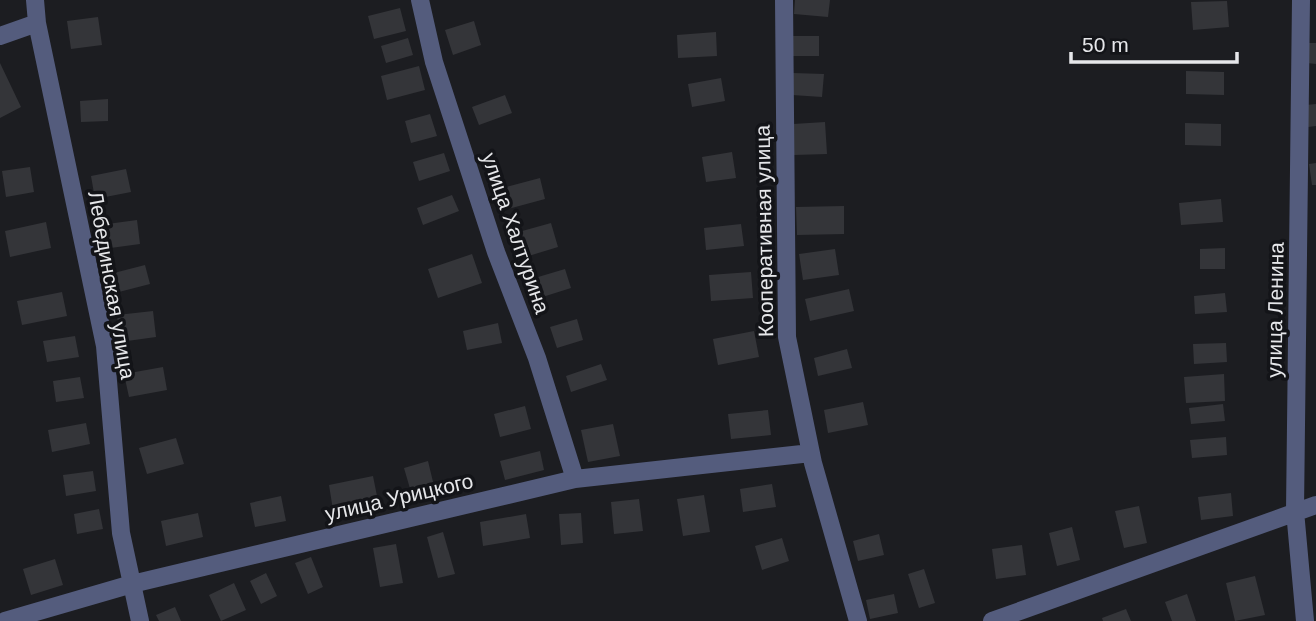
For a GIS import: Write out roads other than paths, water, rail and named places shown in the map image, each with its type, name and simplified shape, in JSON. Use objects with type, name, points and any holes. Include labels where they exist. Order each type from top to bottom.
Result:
[{"type":"street","name":"Лебединская улица","points":[[35,0],[37,23],[104,346],[121,533],[140,621]]},
{"type":"street","name":"улица Халтурина","points":[[420,0],[435,62],[496,252],[537,358],[575,479]]},
{"type":"street","name":"Кооперативная улица","points":[[784,0],[787,337],[811,453],[858,621]]},
{"type":"street","name":"улица Ленина","points":[[1301,0],[1295,511],[1305,621]]},
{"type":"street","points":[[0,36],[37,23]]},
{"type":"street","name":"улица Урицкого","points":[[5,621],[132,584],[575,479],[811,453]]},
{"type":"street","points":[[992,621],[1316,505]]}]
